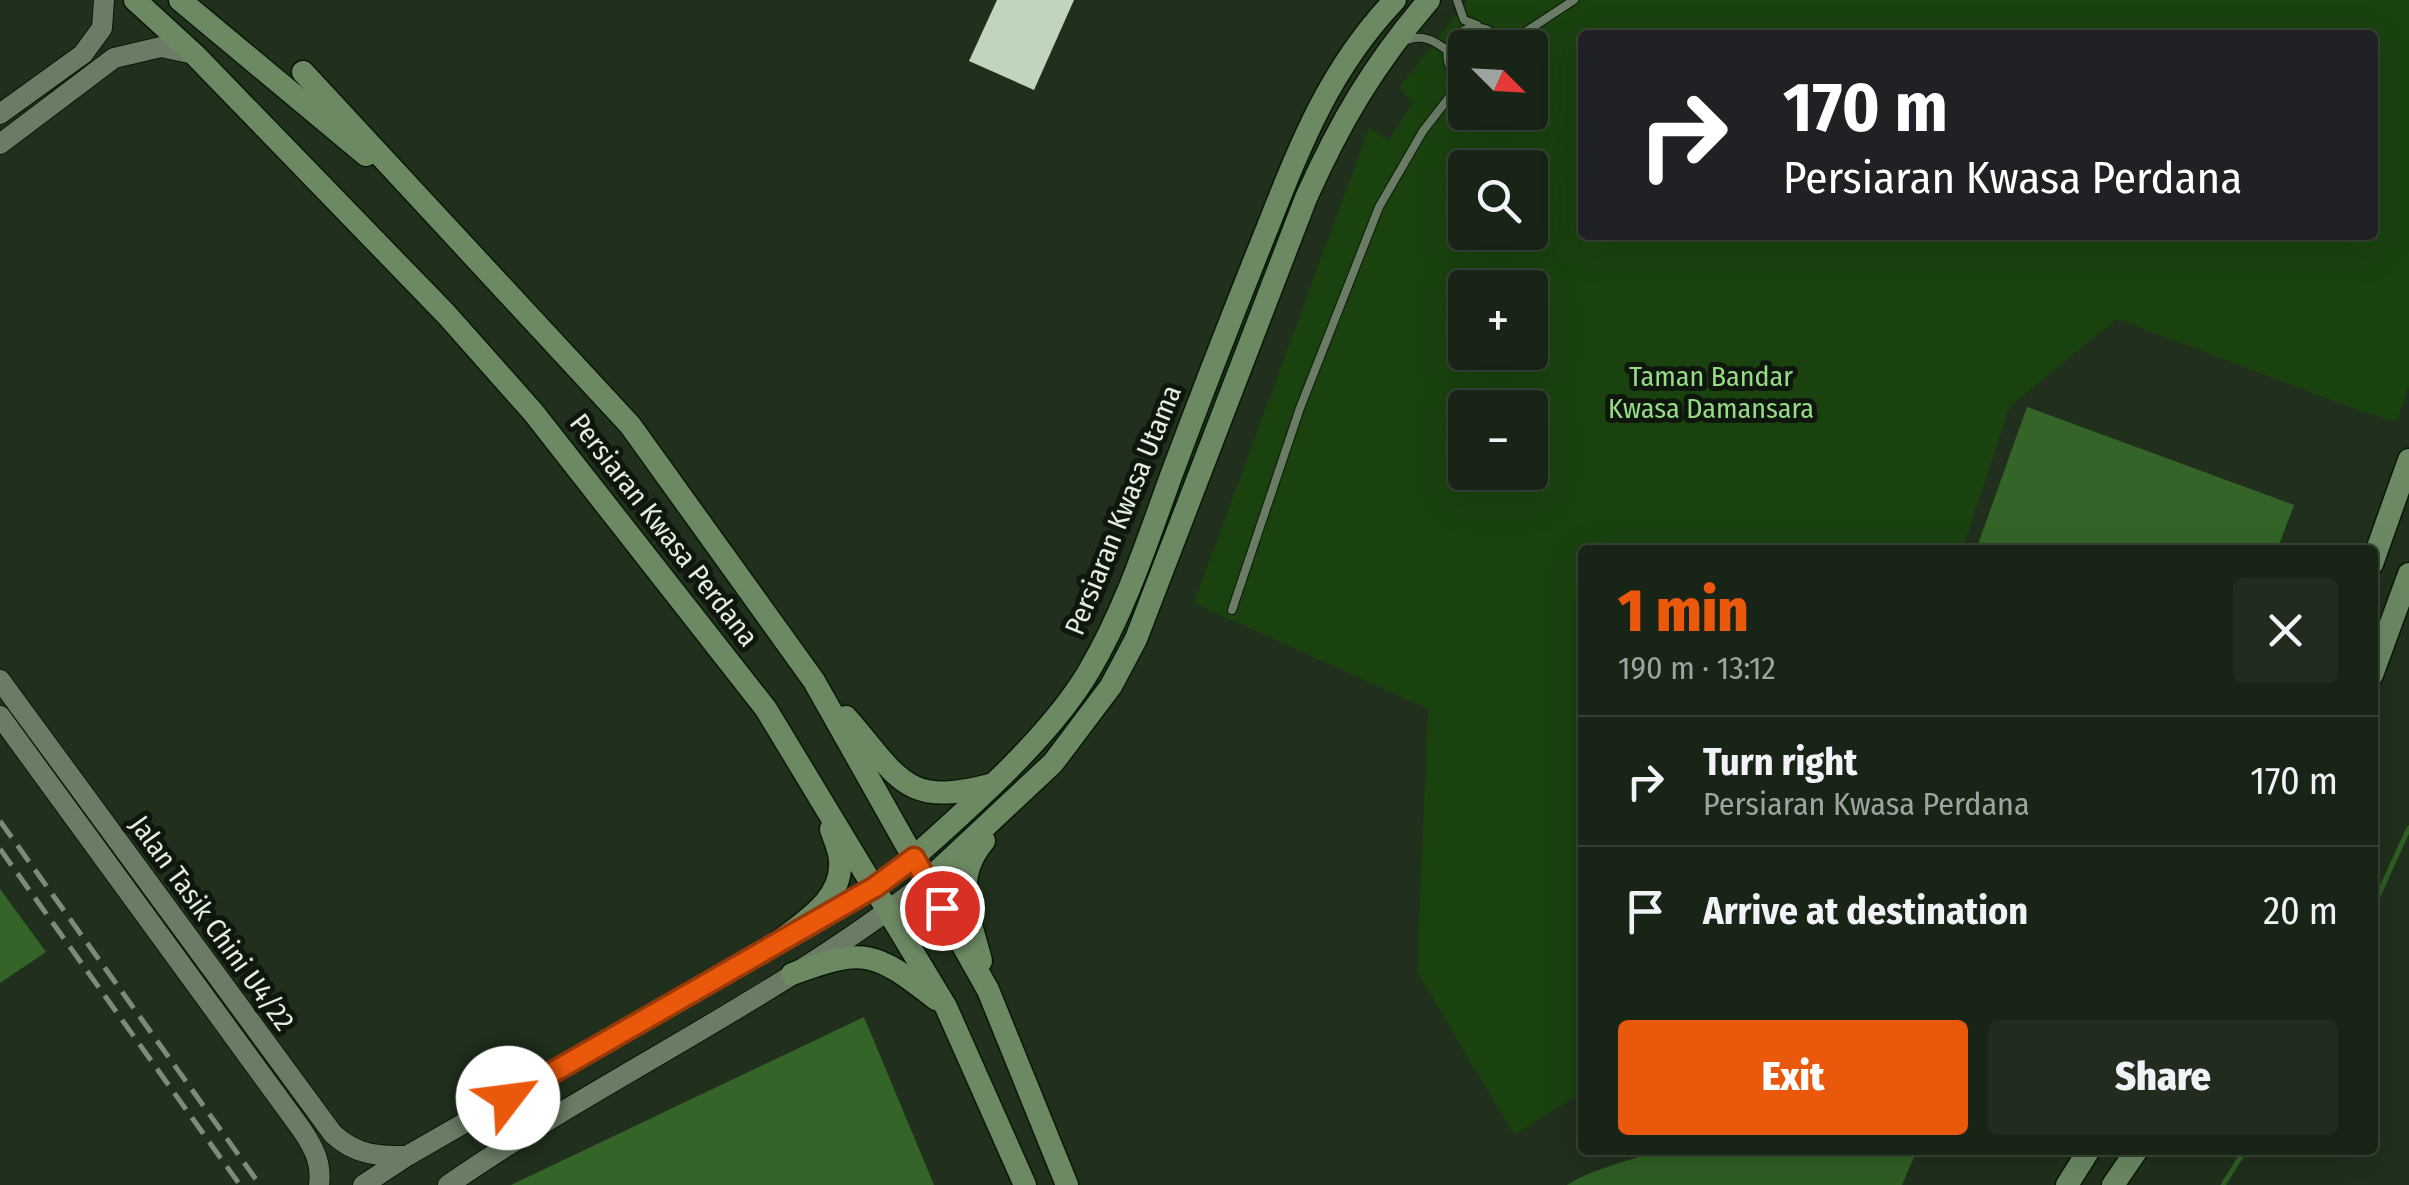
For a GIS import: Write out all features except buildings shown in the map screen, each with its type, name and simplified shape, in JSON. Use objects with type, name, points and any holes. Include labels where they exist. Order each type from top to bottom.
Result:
[{"type":"main road","name":"Persiaran Kwasa Perdana","points":[[135,0],[194,54],[446,314],[533,412],[766,709],[946,1007],[1025,1185]]},
{"type":"main road","points":[[180,0],[346,141],[409,186]]},
{"type":"main road","name":"Persiaran Kwasa Utama","points":[[914,858],[1037,737],[1087,674],[1121,612],[1210,371],[1318,108],[1362,34],[1395,0]]},
{"type":"main road","name":"Persiaran Kwasa Utama","points":[[927,881],[1053,764],[1111,686],[1136,639],[1335,132],[1388,48],[1428,0]]},
{"type":"main road","name":"Persiaran Kwasa Perdana","points":[[302,72],[630,425],[814,680],[988,990],[1067,1185]]},
{"type":"main road","points":[[2378,547],[2409,460]]},
{"type":"main road","points":[[2378,659],[2409,574]]},
{"type":"main road","points":[[814,680],[902,780],[920,792],[960,793],[992,784]]},
{"type":"main road","points":[[988,990],[964,892],[965,874],[971,856],[1053,764]]},
{"type":"main road","points":[[777,943],[828,902],[838,878],[840,861],[820,794]]},
{"type":"main road","points":[[792,974],[840,956],[857,955],[906,976],[946,1007]]},
{"type":"main road","points":[[2066,1185],[2086,1155]]},
{"type":"main road","points":[[2113,1185],[2134,1155]]},
{"type":"street","points":[[0,114],[83,54],[102,28],[104,0]]},
{"type":"street","points":[[0,144],[114,58],[161,47],[194,54]]},
{"type":"street","name":"Jalan Tasik Chini U4/22","points":[[0,680],[333,1134],[349,1148],[370,1156],[406,1156]]},
{"type":"street","name":"Jalan Tasik Chini U4/22","points":[[0,716],[315,1149],[321,1171],[319,1185]]},
{"type":"street","name":"Persiaran Kwasa Utama","points":[[363,1185],[406,1156],[875,887],[914,858]]},
{"type":"street","name":"Persiaran Kwasa Utama","points":[[448,1185],[792,974],[889,911],[927,881]]},
{"type":"lane","points":[[1457,0],[1464,20],[1492,30]]},
{"type":"lane","points":[[1528,30],[1574,0]]},
{"type":"lane","points":[[1462,30],[1482,27]]},
{"type":"lane","points":[[1388,48],[1415,37],[1432,40],[1448,51]]},
{"type":"lane","points":[[1232,610],[1300,408],[1379,207],[1423,131],[1448,100]]},
{"type":"green space","name":"Taman Bandar Kwasa Damansara","points":[[1468,0],[2409,0],[2409,386],[2396,422],[2117,319],[2010,406],[1964,545],[1578,545],[1578,1095],[1514,1135],[1417,972],[1428,709],[1194,603],[1369,128],[1388,140],[1413,103],[1399,87]]},
{"type":"shaded area","points":[[2027,407],[2294,505],[2279,545],[1978,545]]},
{"type":"shaded area","points":[[0,889],[46,952],[0,983]]},
{"type":"shaded area","points":[[864,1017],[934,1185],[511,1185]]},
{"type":"shaded area","points":[[1642,1155],[1915,1155],[1902,1185],[1567,1185]]},
{"type":"waterway","points":[[2378,896],[2409,828]]},
{"type":"waterway","points":[[2223,1185],[2242,1155]]},
{"type":"railway","points":[[0,821],[260,1185]]},
{"type":"railway","points":[[0,849],[240,1185]]},
{"type":"route","points":[[508,1098],[875,887],[914,858],[942,908]]}]
